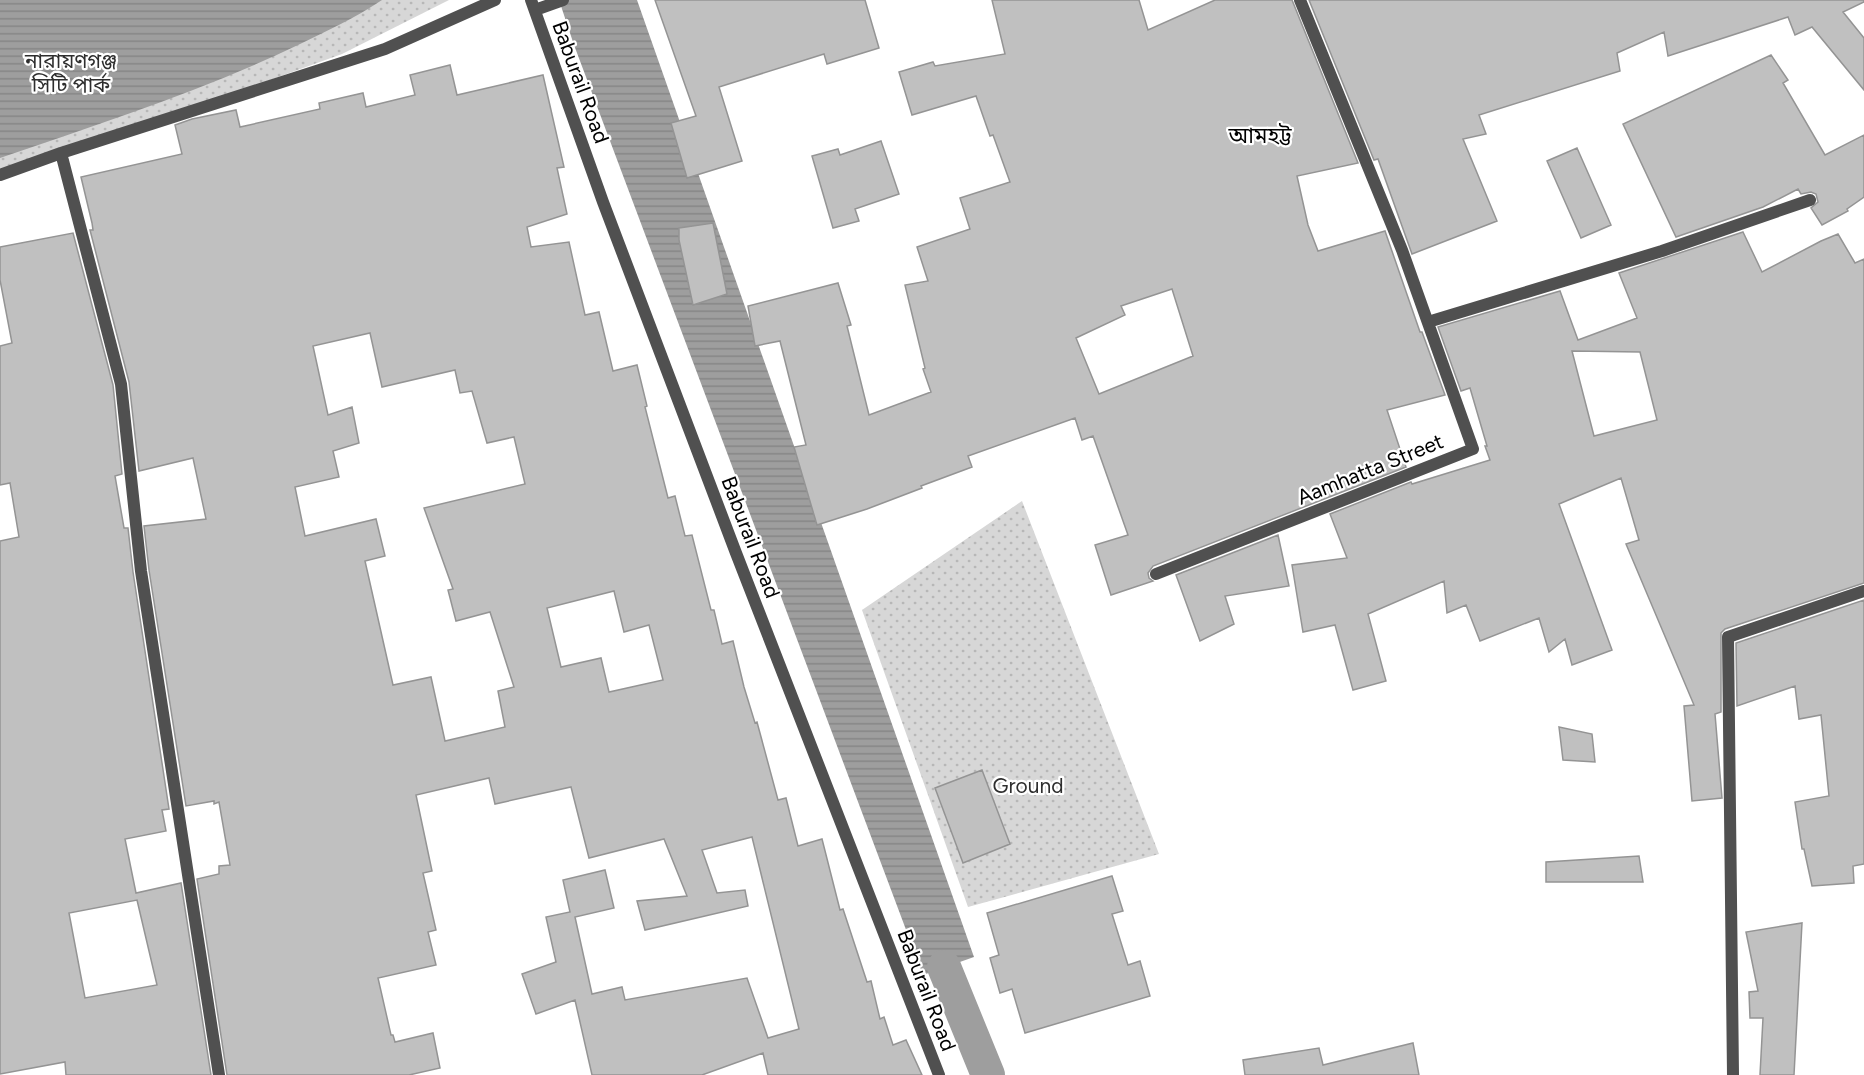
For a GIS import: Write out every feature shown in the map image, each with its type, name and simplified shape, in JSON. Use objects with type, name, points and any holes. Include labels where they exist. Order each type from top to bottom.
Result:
[{"type":"street","points":[[0,176],[61,153],[385,49],[495,0]]},
{"type":"street","points":[[533,5],[562,0]]},
{"type":"street","name":"Aamhatta Street","points":[[1156,574],[1473,449],[1402,250],[1300,0]]},
{"type":"street","name":"Baburail Road","points":[[533,5],[603,202],[939,1075]]},
{"type":"street","points":[[61,153],[121,384],[141,571],[219,1075]]},
{"type":"street","points":[[1428,322],[1662,251],[1810,200]]},
{"type":"street","points":[[1733,1075],[1728,637],[1864,591]]},
{"type":"green space","name":"নারায়ণগঞ্জ সিটি পার্ক","points":[[0,0],[449,0],[342,54],[201,105],[0,170]]},
{"type":"green space","name":"Ground","points":[[1022,501],[1159,854],[968,907],[862,610]]},
{"type":"shaded area","name":"নারায়ণগঞ্জ সিটি পার্ক","points":[[0,0],[382,0],[320,35],[262,62],[151,106],[0,158]]},
{"type":"shaded area","points":[[559,0],[637,0],[974,957],[923,975]]},
{"type":"building","points":[[655,0],[865,0],[879,48],[827,64],[824,54],[719,87],[742,161],[687,178],[671,123],[696,116]]},
{"type":"building","points":[[992,0],[1139,0],[1148,30],[1215,0],[1292,0],[1358,163],[1297,176],[1308,225],[1318,251],[1385,231],[1420,332],[1422,332],[1445,395],[1387,410],[1406,467],[1153,566],[1148,573],[1149,578],[1153,581],[1111,595],[1095,545],[1128,535],[1093,436],[1082,440],[1075,418],[968,456],[972,467],[921,486],[922,488],[817,525],[794,447],[806,445],[780,341],[755,346],[748,306],[838,283],[851,325],[847,326],[869,415],[931,392],[923,369],[925,368],[905,285],[928,281],[917,247],[970,229],[960,198],[1010,182],[976,96],[912,115],[899,72],[933,62],[935,66],[1005,54]],"holes":[[[1172,289],[1193,356],[1099,394],[1076,338],[1125,315],[1121,306]]]},
{"type":"building","points":[[1309,0],[1864,0],[1843,12],[1864,38],[1864,90],[1812,27],[1795,35],[1788,17],[1668,56],[1664,32],[1617,53],[1620,71],[1479,115],[1486,134],[1463,139],[1497,221],[1412,254],[1378,159],[1374,160]]},
{"type":"building","points":[[1771,55],[1788,80],[1783,83],[1825,155],[1864,135],[1864,197],[1847,209],[1848,211],[1822,225],[1811,208],[1818,202],[1816,194],[1811,192],[1801,194],[1798,189],[1763,207],[1676,237],[1623,124]]},
{"type":"building","points":[[450,65],[457,95],[543,75],[564,167],[557,168],[567,214],[527,227],[531,247],[569,242],[585,315],[599,312],[613,371],[637,365],[668,498],[675,496],[685,536],[692,535],[722,644],[733,641],[744,687],[755,723],[757,722],[778,800],[786,798],[798,846],[822,839],[840,910],[843,909],[867,982],[871,981],[880,1019],[884,1017],[893,1045],[906,1040],[922,1075],[768,1075],[763,1053],[702,1075],[592,1075],[575,1000],[536,1014],[522,974],[556,962],[546,917],[570,912],[563,880],[605,870],[614,908],[575,917],[592,994],[622,987],[625,1000],[747,978],[768,1038],[799,1029],[752,837],[702,850],[717,893],[745,890],[748,906],[645,930],[637,901],[687,896],[664,839],[589,858],[571,787],[495,804],[489,778],[416,795],[432,871],[423,873],[436,930],[428,932],[436,965],[378,978],[391,1035],[395,1042],[433,1033],[440,1068],[409,1075],[227,1075],[197,879],[219,874],[219,866],[230,865],[219,802],[186,806],[144,526],[206,519],[193,458],[139,471],[129,382],[90,230],[93,230],[92,223],[81,177],[182,154],[175,125],[192,119],[236,110],[240,127],[320,109],[319,103],[363,93],[366,107],[415,95],[410,75]],"holes":[[[370,333],[382,387],[455,370],[460,393],[472,391],[487,443],[514,437],[525,484],[424,508],[453,589],[448,590],[456,621],[490,612],[514,687],[498,691],[505,727],[445,741],[431,677],[393,685],[365,561],[385,556],[376,519],[305,536],[295,487],[339,477],[333,451],[359,443],[352,407],[328,415],[313,346]],[[614,591],[624,632],[649,625],[663,680],[609,692],[601,658],[561,667],[547,608]]]},
{"type":"building","points":[[881,141],[899,194],[855,209],[859,221],[833,228],[812,156],[838,149],[840,155]]},
{"type":"building","points":[[1577,148],[1611,225],[1581,238],[1547,161]]},
{"type":"building","points":[[713,223],[727,294],[693,305],[679,240],[679,228]]},
{"type":"building","points":[[1743,232],[1762,272],[1838,234],[1855,263],[1864,259],[1864,583],[1725,629],[1721,633],[1721,712],[1715,714],[1722,798],[1692,801],[1684,706],[1694,705],[1626,544],[1639,540],[1621,478],[1559,504],[1612,650],[1572,665],[1565,639],[1549,652],[1539,618],[1480,641],[1466,605],[1447,613],[1444,581],[1368,614],[1386,681],[1353,690],[1335,625],[1303,632],[1292,565],[1347,558],[1330,514],[1411,482],[1412,484],[1490,460],[1470,388],[1461,391],[1438,327],[1560,291],[1578,340],[1637,318],[1619,273]],"holes":[[[1572,351],[1640,352],[1657,420],[1594,436]]]},
{"type":"building","points":[[73,233],[113,385],[122,474],[115,476],[124,528],[128,528],[169,809],[162,810],[166,831],[125,839],[136,893],[181,883],[211,1075],[66,1075],[65,1062],[0,1074],[0,541],[19,537],[10,483],[0,485],[0,346],[12,343],[0,280],[0,247]],"holes":[[[137,900],[157,985],[85,998],[69,913]]]},
{"type":"building","points":[[1278,535],[1289,586],[1225,596],[1234,624],[1200,641],[1176,575]]},
{"type":"building","points":[[1864,600],[1864,864],[1853,866],[1854,883],[1812,886],[1804,849],[1802,849],[1795,802],[1829,796],[1821,715],[1799,719],[1795,686],[1737,706],[1736,643]]},
{"type":"building","points":[[1559,727],[1592,734],[1595,762],[1563,760]]},
{"type":"building","points":[[982,770],[1010,844],[963,863],[935,788]]},
{"type":"building","points":[[1639,856],[1643,882],[1546,882],[1546,862]]},
{"type":"building","points":[[1112,876],[1123,911],[1112,914],[1128,965],[1140,961],[1150,996],[1025,1033],[1012,989],[1000,993],[990,958],[999,955],[987,913]]},
{"type":"building","points":[[1802,923],[1794,1075],[1760,1075],[1763,1018],[1750,1018],[1749,992],[1758,991],[1746,932]]},
{"type":"building","points":[[1413,1043],[1419,1075],[1245,1075],[1243,1060],[1319,1048],[1323,1065]]},
{"type":"waterway","points":[[944,967],[988,1075]]},
{"type":"district","name":"আমহট্ট","points":[[1260,135]]}]
